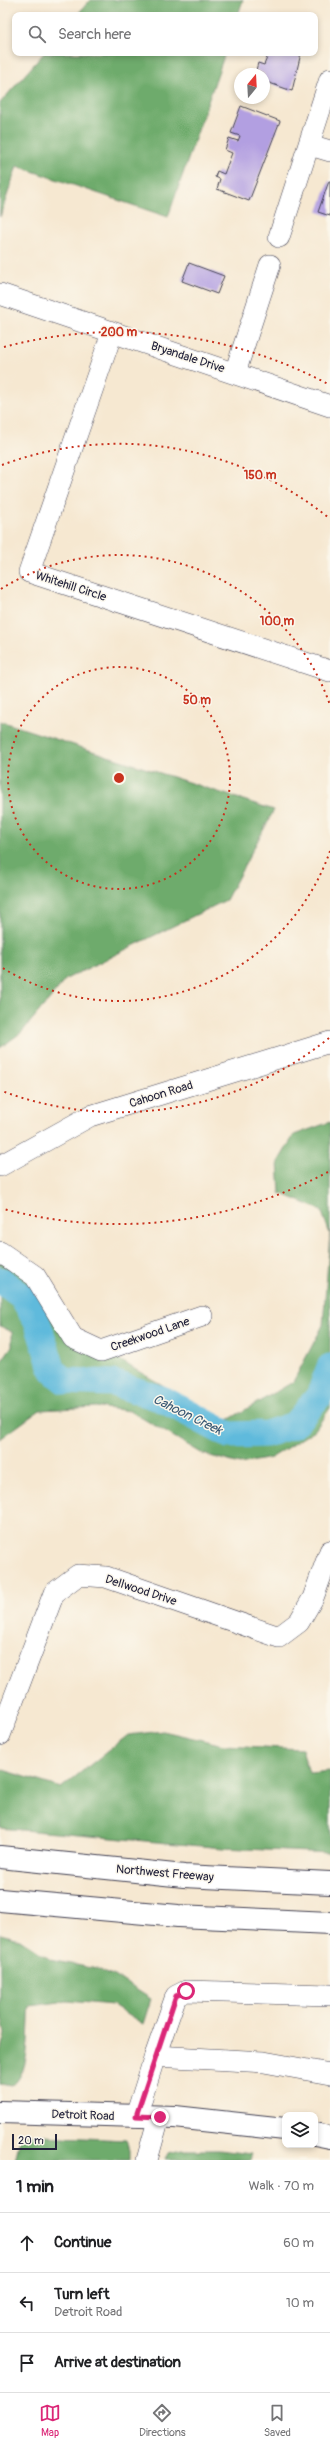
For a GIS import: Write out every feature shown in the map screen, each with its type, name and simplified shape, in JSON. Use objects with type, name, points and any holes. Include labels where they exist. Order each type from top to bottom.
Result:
[{"type":"main road","name":"Northwest Freeway","points":[[0,1857],[184,1876],[330,1883]]},
{"type":"main road","points":[[0,1900],[178,1916],[330,1923]]},
{"type":"main road","name":"Detroit Road","points":[[0,2112],[160,2117],[282,2129]]},
{"type":"main road","points":[[318,2135],[330,2137]]},
{"type":"street","points":[[279,237],[310,145],[330,78]]},
{"type":"street","points":[[310,145],[330,151]]},
{"type":"street","points":[[235,373],[270,265]]},
{"type":"street","name":"Bryandale Drive","points":[[0,294],[330,406]]},
{"type":"street","name":"Whitehill Circle","points":[[112,332],[29,572],[330,671]]},
{"type":"street","name":"Cahoon Road","points":[[0,1166],[90,1116],[330,1042]]},
{"type":"street","name":"Creekwood Lane","points":[[0,1252],[36,1276],[72,1338],[101,1351],[202,1316]]},
{"type":"street","name":"Dellwood Drive","points":[[0,1735],[54,1593],[78,1575],[106,1577],[280,1637],[299,1622],[313,1598],[330,1551]]},
{"type":"street","points":[[136,2116],[176,1996],[186,1991],[330,1995]]},
{"type":"street","points":[[155,2056],[264,2062],[330,2074]]},
{"type":"street","points":[[147,2160],[160,2117]]},
{"type":"green space","points":[[90,0],[243,0],[239,12],[80,12]]},
{"type":"green space","points":[[41,56],[224,56],[168,217],[17,166],[0,217],[0,103]]},
{"type":"green space","points":[[0,721],[274,810],[226,900],[66,979],[22,1032],[0,1048]]},
{"type":"green space","points":[[330,1122],[330,1234],[321,1210],[280,1193],[278,1162],[294,1135]]},
{"type":"green space","points":[[330,1234],[330,1408],[315,1430],[271,1458],[240,1464],[203,1454],[130,1411],[96,1407],[40,1410],[0,1439],[0,1363],[12,1346],[12,1332],[0,1326],[0,1244],[76,1332],[136,1370],[226,1421],[293,1382],[323,1325]]},
{"type":"green space","points":[[163,1731],[224,1745],[302,1749],[309,1773],[330,1771],[330,1853],[223,1848],[0,1828],[0,1769],[61,1788],[128,1735]]},
{"type":"green space","points":[[0,1934],[20,1939],[51,1960],[97,1969],[115,1976],[151,1999],[143,2024],[113,2005],[67,2001],[30,2006],[26,2060],[23,2070],[12,2086],[0,2084],[0,2053],[5,2033],[0,2011]]},
{"type":"green space","points":[[21,2135],[126,2140],[130,2150],[130,2160],[15,2160]]},
{"type":"green space","points":[[182,2150],[219,2150],[252,2154],[250,2160],[165,2160],[168,2153]]},
{"type":"building","points":[[268,56],[300,56],[292,91],[270,83],[270,68],[257,68],[258,63],[264,65]]},
{"type":"building","points":[[241,106],[280,121],[249,201],[217,189],[220,179],[215,177],[217,171],[224,174],[232,153],[225,150],[229,138],[238,141],[240,136],[231,133]]},
{"type":"building","points":[[330,181],[330,216],[318,212]]},
{"type":"building","points":[[189,263],[224,276],[217,294],[182,281]]},
{"type":"waterway","name":"Cahoon Creek","points":[[0,1280],[22,1296],[37,1321],[53,1371],[65,1381],[113,1383],[162,1399],[229,1435],[266,1434],[294,1425],[319,1396],[330,1367]]},
{"type":"route","points":[[160,2117],[136,2116],[176,1996],[186,1991]]}]
